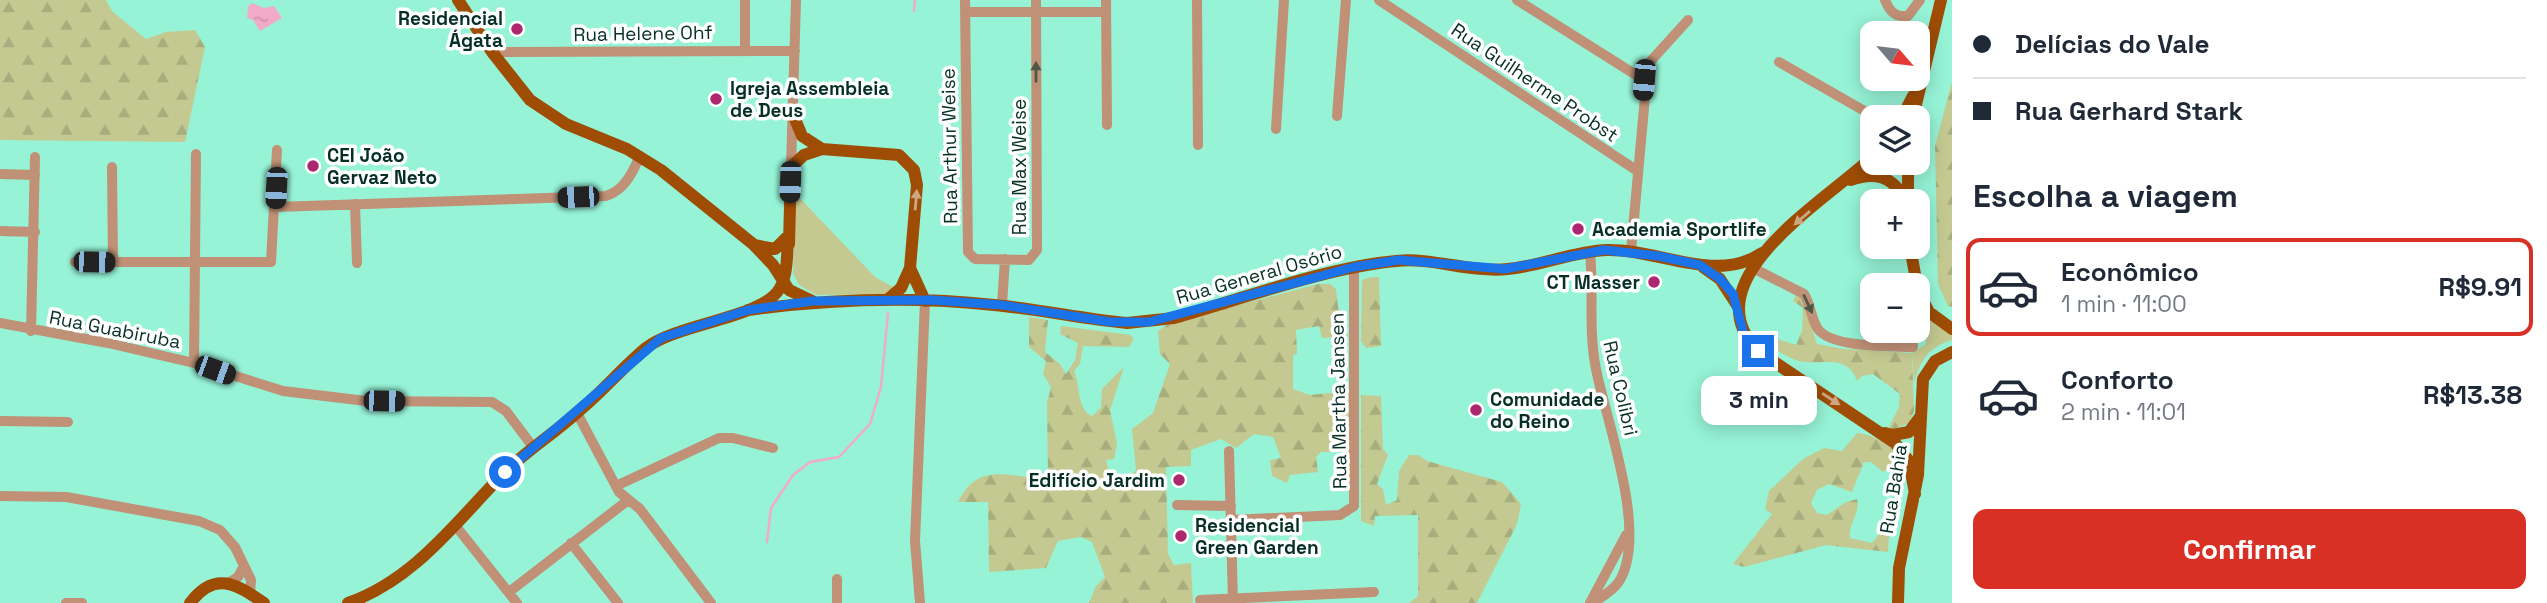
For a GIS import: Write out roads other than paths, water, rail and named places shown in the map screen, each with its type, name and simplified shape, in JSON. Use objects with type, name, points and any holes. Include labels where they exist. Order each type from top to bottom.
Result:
[{"type":"main road","points":[[458,0],[492,52],[530,100],[573,127],[640,156],[753,244],[773,265],[794,294],[812,301]]},
{"type":"main road","points":[[1930,44],[1941,0]]},
{"type":"main road","points":[[793,114],[802,136],[822,149]]},
{"type":"main road","points":[[783,282],[791,167],[804,155],[822,149],[891,153],[909,163],[917,186],[910,268],[901,288],[887,300]]},
{"type":"main road","points":[[1737,305],[1762,253],[1860,168]]},
{"type":"main road","points":[[1843,183],[1862,176],[1878,176],[1892,182],[1897,189]]},
{"type":"main road","points":[[753,244],[775,249],[788,236]]},
{"type":"main road","name":"Rua General Osório","points":[[788,236],[789,267],[794,284],[806,294],[826,300]]},
{"type":"main road","name":"Rua General Osório","points":[[748,310],[826,300],[925,300],[1002,305],[1095,320],[1149,322],[1354,267],[1399,260],[1505,269],[1590,252],[1631,251],[1700,265],[1736,267],[1762,253]]},
{"type":"main road","points":[[1911,259],[1914,273]]},
{"type":"main road","points":[[1700,265],[1720,279],[1737,305],[1740,326],[1758,351],[1881,432],[1909,461],[1915,494]]},
{"type":"main road","points":[[910,268],[925,300]]},
{"type":"main road","name":"Rua General Osório","points":[[348,603],[399,578],[421,561],[533,447],[577,413],[661,338],[748,310],[774,297],[783,282]]},
{"type":"main road","points":[[1930,313],[1952,329]]},
{"type":"main road","name":"Rua Bahia","points":[[1898,603],[1899,568],[1915,494],[1923,379],[1935,361],[1952,352]]},
{"type":"main road","points":[[1881,432],[1893,435],[1909,432],[1921,414]]},
{"type":"main road","points":[[194,600],[211,584],[264,603]]},
{"type":"street","points":[[745,0],[745,50]]},
{"type":"street","points":[[791,167],[796,0]]},
{"type":"street","name":"Rua Arthur Weise","points":[[965,0],[968,252],[975,259],[1004,260]]},
{"type":"street","name":"Rua Max Weise","points":[[1002,305],[1004,260],[1029,260],[1037,250],[1036,0]]},
{"type":"street","points":[[1105,0],[1107,125]]},
{"type":"street","points":[[1197,0],[1198,145]]},
{"type":"street","points":[[1276,129],[1284,0]]},
{"type":"street","points":[[1337,116],[1346,0]]},
{"type":"street","name":"Rua Guilherme Probst","points":[[1379,0],[1636,170]]},
{"type":"street","points":[[1517,0],[1644,80]]},
{"type":"street","points":[[1885,0],[1892,13],[1900,16],[1908,16],[1920,0]]},
{"type":"street","points":[[965,12],[1105,12]]},
{"type":"street","points":[[1631,251],[1644,80],[1648,64],[1688,19]]},
{"type":"street","name":"Rua Helene Ohf","points":[[492,52],[795,51]]},
{"type":"street","points":[[1779,62],[1860,108]]},
{"type":"street","points":[[75,262],[271,262],[277,150]]},
{"type":"street","points":[[194,363],[195,154]]},
{"type":"street","points":[[275,207],[606,196],[617,192],[625,184],[640,156]]},
{"type":"street","points":[[32,331],[35,157]]},
{"type":"street","points":[[112,167],[113,262]]},
{"type":"street","points":[[0,174],[35,175]]},
{"type":"street","points":[[355,204],[356,263]]},
{"type":"street","points":[[0,231],[35,232]]},
{"type":"street","name":"Rua Colibri","points":[[1590,252],[1591,333],[1596,370],[1615,439],[1626,499],[1628,532],[1628,561],[1612,590],[1592,603]]},
{"type":"street","points":[[1910,273],[1911,262]]},
{"type":"street","name":"Rua Martha Jansen","points":[[1231,520],[1340,515],[1354,506],[1354,267]]},
{"type":"street","points":[[1753,268],[1804,294],[1816,326],[1827,337],[1864,344],[1913,347],[1913,343]]},
{"type":"street","points":[[920,603],[915,541],[925,300]]},
{"type":"street","name":"Rua Guabiruba","points":[[0,323],[108,343],[194,363],[283,391],[366,401],[492,402],[506,411],[533,447]]},
{"type":"street","points":[[577,413],[626,501],[640,509],[711,603]]},
{"type":"street","points":[[0,421],[68,422]]},
{"type":"street","points":[[616,485],[719,438],[733,438],[773,448]]},
{"type":"street","points":[[1229,451],[1233,601]]},
{"type":"street","points":[[0,496],[66,497],[199,521],[220,530],[235,547],[251,580],[241,594]]},
{"type":"street","points":[[509,592],[626,501]]},
{"type":"street","points":[[1177,505],[1231,506]]},
{"type":"street","points":[[455,525],[517,603]]},
{"type":"street","name":"Rua Colibri","points":[[1592,603],[1628,532]]},
{"type":"street","points":[[571,543],[618,603]]},
{"type":"street","points":[[1617,556],[1628,561]]},
{"type":"street","points":[[241,594],[238,577],[244,566]]},
{"type":"street","points":[[837,579],[837,603]]},
{"type":"street","points":[[1602,580],[1612,590]]},
{"type":"street","points":[[1200,600],[1233,601],[1374,592]]},
{"type":"street","points":[[66,603],[82,603]]},
{"type":"water","points":[[252,3],[264,8],[274,6],[282,18],[260,31],[253,20],[247,18],[248,7]]},
{"type":"waterway","points":[[914,11],[915,0]]},
{"type":"waterway","points":[[767,542],[771,508],[793,475],[810,462],[839,457],[870,424],[881,387],[888,313]]},
{"type":"place","name":"Residencial Ágata","points":[[517,29]]},
{"type":"place","name":"Igreja Assembleia de Deus","points":[[716,99]]},
{"type":"place","name":"CEI João Gervaz Neto","points":[[313,166]]},
{"type":"place","name":"Academia Sportlife","points":[[1578,229]]},
{"type":"place","name":"CT Masser","points":[[1654,282]]},
{"type":"place","name":"Comunidade do Reino","points":[[1476,410]]},
{"type":"place","name":"Edifício Jardim","points":[[1179,480]]},
{"type":"place","name":"Residencial Green Garden","points":[[1181,536]]}]
